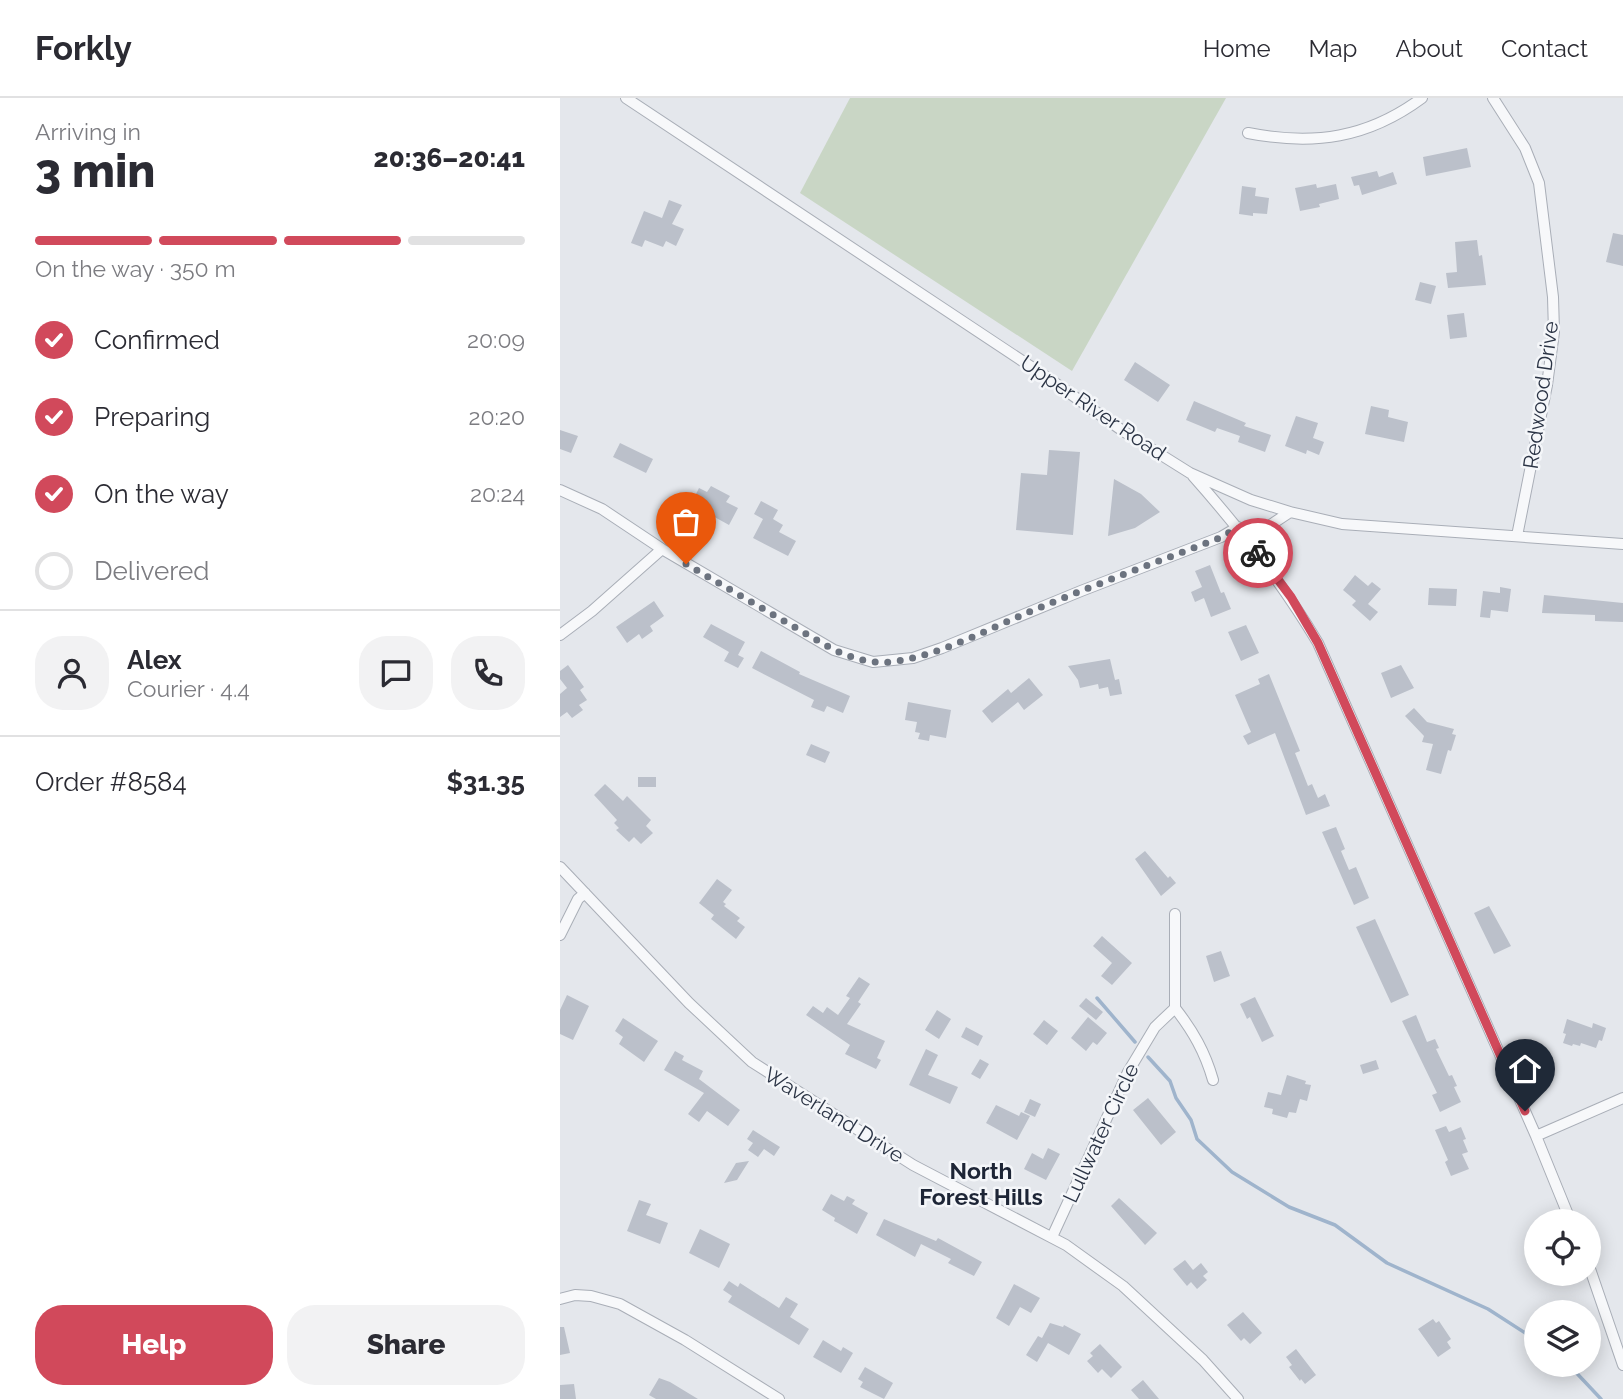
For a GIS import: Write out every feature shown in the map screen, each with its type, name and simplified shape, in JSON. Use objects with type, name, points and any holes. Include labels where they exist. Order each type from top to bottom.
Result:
[{"type":"street","name":"Upper River Road","points":[[626,98],[1048,377],[1124,431],[1189,472],[1251,500],[1342,524],[1623,544]]},
{"type":"street","points":[[1248,133],[1277,139],[1307,140],[1349,135],[1379,124],[1422,98]]},
{"type":"street","name":"Redwood Drive","points":[[1493,98],[1525,148],[1539,183],[1553,297],[1554,332],[1547,385],[1517,536]]},
{"type":"street","points":[[1189,472],[1238,527],[1291,597],[1318,643],[1566,1209]]},
{"type":"street","points":[[560,490],[602,509],[662,549],[834,650],[860,660],[889,662],[914,658],[942,648],[1222,537],[1238,527]]},
{"type":"street","points":[[1251,544],[1263,530],[1290,512]]},
{"type":"street","points":[[560,635],[592,611],[662,549]]},
{"type":"street","name":"Waverland Drive","points":[[560,867],[689,1003],[752,1062],[914,1165],[1052,1237],[1123,1286],[1203,1360],[1238,1399]]},
{"type":"street","points":[[560,935],[578,899],[585,892]]},
{"type":"street","points":[[1175,914],[1175,1008],[1201,1046],[1213,1080]]},
{"type":"street","name":"Lullwater Circle","points":[[1052,1237],[1128,1072],[1155,1027],[1175,1008]]},
{"type":"street","points":[[1536,1136],[1623,1097]]},
{"type":"street","points":[[1596,1286],[1623,1365]]},
{"type":"street","points":[[560,1298],[591,1296],[621,1304],[685,1340],[779,1399]]},
{"type":"green space","points":[[850,98],[1226,98],[1072,371],[800,193]]},
{"type":"building","points":[[1467,148],[1471,167],[1426,176],[1423,157]]},
{"type":"building","points":[[1377,171],[1379,177],[1393,172],[1397,184],[1362,195],[1359,185],[1354,186],[1351,177]]},
{"type":"building","points":[[1316,184],[1317,188],[1336,184],[1339,199],[1300,211],[1295,188]]},
{"type":"building","points":[[1242,186],[1256,188],[1255,196],[1269,198],[1267,214],[1239,214]]},
{"type":"building","points":[[669,200],[682,205],[672,224],[684,229],[676,246],[666,241],[663,247],[645,240],[642,247],[631,243],[644,211],[662,218]]},
{"type":"building","points":[[1613,233],[1623,235],[1623,266],[1606,262]]},
{"type":"building","points":[[1477,240],[1486,285],[1448,288],[1446,273],[1457,272],[1455,242]]},
{"type":"building","points":[[1420,282],[1436,286],[1431,304],[1415,300]]},
{"type":"building","points":[[1464,313],[1467,337],[1450,339],[1447,315]]},
{"type":"building","points":[[1135,362],[1170,385],[1158,402],[1124,380]]},
{"type":"building","points":[[1194,401],[1246,423],[1244,426],[1271,435],[1265,452],[1238,442],[1240,436],[1217,428],[1215,432],[1186,420]]},
{"type":"building","points":[[1371,406],[1389,410],[1388,417],[1408,422],[1404,442],[1365,434]]},
{"type":"building","points":[[1296,416],[1318,423],[1313,438],[1324,442],[1319,455],[1307,450],[1306,454],[1285,446]]},
{"type":"building","points":[[560,430],[578,436],[571,453],[560,449]]},
{"type":"building","points":[[620,443],[653,459],[646,473],[613,457]]},
{"type":"building","points":[[1049,450],[1080,452],[1073,535],[1016,530],[1021,473],[1047,475]]},
{"type":"building","points":[[1114,479],[1141,494],[1160,512],[1135,528],[1108,536]]},
{"type":"building","points":[[711,486],[730,496],[726,502],[738,508],[729,525],[691,504],[699,488],[707,492]]},
{"type":"building","points":[[761,501],[778,510],[773,519],[783,525],[779,532],[796,541],[788,556],[753,538],[763,519],[754,514]]},
{"type":"building","points":[[1210,565],[1221,593],[1224,592],[1231,609],[1211,617],[1204,598],[1195,602],[1191,592],[1202,587],[1195,571]]},
{"type":"building","points":[[1355,575],[1368,586],[1372,582],[1381,589],[1368,604],[1378,612],[1370,621],[1352,605],[1356,601],[1343,590]]},
{"type":"building","points":[[1500,587],[1511,589],[1508,612],[1491,610],[1490,618],[1480,617],[1483,591],[1500,593]]},
{"type":"building","points":[[1429,588],[1457,589],[1456,606],[1428,605]]},
{"type":"building","points":[[1544,595],[1623,603],[1623,622],[1595,621],[1595,615],[1542,613]]},
{"type":"building","points":[[654,601],[664,616],[650,626],[653,631],[642,639],[639,634],[627,643],[616,627]]},
{"type":"building","points":[[711,624],[745,642],[738,655],[744,658],[738,668],[724,661],[729,652],[703,637]]},
{"type":"building","points":[[1246,625],[1259,653],[1241,661],[1228,632]]},
{"type":"building","points":[[761,651],[800,672],[799,674],[850,696],[843,713],[827,706],[824,712],[811,707],[814,700],[752,668]]},
{"type":"building","points":[[1110,659],[1122,694],[1110,696],[1108,687],[1099,689],[1098,684],[1080,688],[1068,666]]},
{"type":"building","points":[[568,665],[584,687],[580,690],[587,700],[579,705],[583,710],[572,718],[567,712],[560,717],[560,694],[567,688],[560,679],[560,671]]},
{"type":"building","points":[[1401,665],[1414,688],[1391,698],[1381,673]]},
{"type":"building","points":[[1269,674],[1300,751],[1295,753],[1308,786],[1312,784],[1318,798],[1325,794],[1330,806],[1306,815],[1275,733],[1248,745],[1243,736],[1251,732],[1235,695],[1260,684],[1258,679]]},
{"type":"building","points":[[1029,678],[1043,695],[1024,710],[1018,702],[992,723],[982,711],[1008,689],[1011,693]]},
{"type":"building","points":[[908,702],[951,710],[946,738],[930,735],[929,741],[918,739],[920,733],[915,732],[917,722],[905,720]]},
{"type":"building","points":[[1414,708],[1427,722],[1454,729],[1452,734],[1456,735],[1441,774],[1426,770],[1433,744],[1422,742],[1424,736],[1405,716]]},
{"type":"building","points":[[811,744],[830,752],[825,763],[806,755]]},
{"type":"building","points":[[638,777],[656,777],[656,787],[638,787]]},
{"type":"building","points":[[605,784],[623,801],[627,796],[651,820],[646,826],[653,833],[641,844],[634,837],[629,842],[616,830],[619,828],[614,823],[617,820],[594,795]]},
{"type":"building","points":[[1336,827],[1345,849],[1341,851],[1349,870],[1356,867],[1369,898],[1354,905],[1322,832]]},
{"type":"building","points":[[1145,851],[1168,878],[1170,876],[1176,883],[1161,896],[1135,859]]},
{"type":"building","points":[[717,879],[732,890],[723,902],[726,904],[724,906],[740,918],[737,921],[745,927],[736,939],[711,919],[714,915],[699,903]]},
{"type":"building","points":[[1489,906],[1511,946],[1494,954],[1474,913]]},
{"type":"building","points":[[1375,919],[1409,995],[1391,1003],[1356,927]]},
{"type":"building","points":[[1102,936],[1132,963],[1112,985],[1101,976],[1112,963],[1093,946]]},
{"type":"building","points":[[1221,951],[1230,976],[1214,982],[1206,956]]},
{"type":"building","points":[[859,977],[870,984],[858,1002],[861,1004],[847,1024],[885,1041],[877,1058],[881,1060],[876,1069],[845,1054],[850,1045],[806,1015],[813,1006],[823,1013],[827,1007],[838,1015],[850,998],[846,996]]},
{"type":"building","points":[[567,995],[589,1006],[573,1040],[560,1034],[560,1010]]},
{"type":"building","points":[[1255,997],[1274,1036],[1262,1042],[1250,1017],[1247,1019],[1240,1004]]},
{"type":"building","points":[[1086,998],[1103,1012],[1096,1020],[1079,1006]]},
{"type":"building","points":[[937,1010],[951,1019],[939,1039],[925,1030]]},
{"type":"building","points":[[1416,1015],[1427,1042],[1435,1039],[1439,1048],[1436,1049],[1449,1076],[1452,1075],[1461,1102],[1440,1112],[1432,1095],[1437,1093],[1402,1021]]},
{"type":"building","points":[[1088,1017],[1107,1033],[1097,1045],[1093,1042],[1086,1051],[1071,1038]]},
{"type":"building","points":[[623,1018],[658,1041],[644,1062],[619,1044],[623,1037],[615,1031]]},
{"type":"building","points":[[1567,1019],[1592,1028],[1593,1023],[1606,1028],[1602,1041],[1599,1040],[1596,1048],[1581,1043],[1580,1046],[1572,1046],[1563,1043]]},
{"type":"building","points":[[1044,1020],[1058,1031],[1047,1045],[1033,1034]]},
{"type":"building","points":[[966,1027],[983,1036],[978,1046],[961,1037]]},
{"type":"building","points":[[926,1049],[938,1055],[928,1075],[958,1087],[950,1104],[909,1085]]},
{"type":"building","points":[[675,1051],[684,1056],[682,1060],[703,1071],[699,1079],[740,1110],[728,1126],[707,1111],[699,1122],[688,1114],[704,1093],[664,1070]]},
{"type":"building","points":[[980,1059],[989,1064],[980,1079],[971,1074]]},
{"type":"building","points":[[1376,1060],[1379,1069],[1363,1074],[1360,1065]]},
{"type":"building","points":[[1287,1075],[1311,1085],[1307,1101],[1300,1099],[1296,1113],[1289,1112],[1287,1118],[1272,1114],[1273,1109],[1264,1107],[1268,1092],[1281,1095]]},
{"type":"building","points":[[1148,1098],[1176,1132],[1161,1145],[1133,1110]]},
{"type":"building","points":[[1030,1099],[1041,1104],[1035,1117],[1024,1112]]},
{"type":"building","points":[[996,1105],[1019,1116],[1021,1112],[1030,1116],[1017,1140],[986,1123]]},
{"type":"building","points":[[1446,1126],[1449,1132],[1461,1127],[1468,1152],[1462,1154],[1469,1169],[1451,1176],[1445,1162],[1448,1160],[1435,1130]]},
{"type":"building","points":[[753,1130],[780,1147],[774,1156],[764,1149],[758,1157],[748,1150],[753,1143],[747,1139]]},
{"type":"building","points":[[1048,1148],[1060,1154],[1046,1180],[1024,1169],[1032,1153],[1043,1159]]},
{"type":"building","points":[[749,1161],[737,1180],[724,1183],[736,1163]]},
{"type":"building","points":[[831,1194],[844,1201],[847,1196],[855,1200],[852,1204],[868,1213],[857,1234],[834,1221],[835,1218],[822,1210]]},
{"type":"building","points":[[1119,1198],[1157,1233],[1145,1245],[1111,1206]]},
{"type":"building","points":[[639,1200],[651,1204],[646,1215],[668,1223],[660,1244],[627,1231]]},
{"type":"building","points":[[884,1219],[936,1241],[938,1238],[982,1262],[974,1276],[948,1263],[951,1259],[921,1244],[915,1257],[876,1235]]},
{"type":"building","points":[[700,1229],[730,1244],[719,1268],[689,1253]]},
{"type":"building","points":[[1185,1260],[1193,1270],[1201,1263],[1208,1272],[1203,1276],[1207,1280],[1197,1289],[1191,1282],[1187,1286],[1173,1269]]},
{"type":"building","points":[[729,1281],[738,1287],[740,1283],[779,1308],[786,1297],[798,1304],[790,1317],[809,1329],[799,1345],[728,1302],[732,1296],[723,1290]]},
{"type":"building","points":[[1014,1284],[1040,1298],[1031,1313],[1020,1307],[1009,1326],[996,1318]]},
{"type":"building","points":[[1243,1312],[1262,1333],[1250,1344],[1244,1338],[1241,1341],[1227,1325]]},
{"type":"building","points":[[1433,1319],[1436,1323],[1439,1321],[1451,1339],[1447,1342],[1451,1348],[1438,1357],[1418,1329]]},
{"type":"building","points":[[1050,1323],[1063,1327],[1064,1325],[1081,1334],[1069,1355],[1048,1343],[1037,1362],[1026,1355],[1038,1336],[1042,1338]]},
{"type":"building","points":[[560,1327],[564,1327],[570,1353],[560,1355]]},
{"type":"building","points":[[823,1340],[841,1351],[843,1347],[853,1353],[841,1373],[813,1357]]},
{"type":"building","points":[[1100,1344],[1122,1367],[1111,1378],[1102,1369],[1098,1373],[1087,1361],[1093,1356],[1090,1353]]},
{"type":"building","points":[[1296,1349],[1316,1375],[1305,1384],[1289,1367],[1292,1365],[1286,1357]]},
{"type":"building","points":[[865,1367],[893,1383],[884,1399],[860,1387],[863,1382],[858,1379]]},
{"type":"building","points":[[659,1378],[698,1399],[656,1399],[649,1395]]},
{"type":"building","points":[[1143,1380],[1159,1399],[1139,1399],[1131,1390]]},
{"type":"building","points":[[574,1384],[576,1399],[560,1399],[560,1385]]},
{"type":"waterway","points":[[1097,998],[1135,1042]]},
{"type":"waterway","points":[[1148,1057],[1170,1081],[1176,1098],[1191,1120],[1197,1139],[1232,1172],[1289,1207],[1335,1225],[1387,1263],[1488,1309],[1524,1332]]},
{"type":"waterway","points":[[1580,1377],[1601,1399]]},
{"type":"way so far","points":[[686,564],[834,650],[860,660],[889,662],[914,658],[942,648],[1222,537],[1238,527],[1258,553]]},
{"type":"district","name":"North Forest Hills","points":[[981,1184]]},
{"type":"route","points":[[1258,553],[1291,597],[1318,643],[1525,1111]]}]
